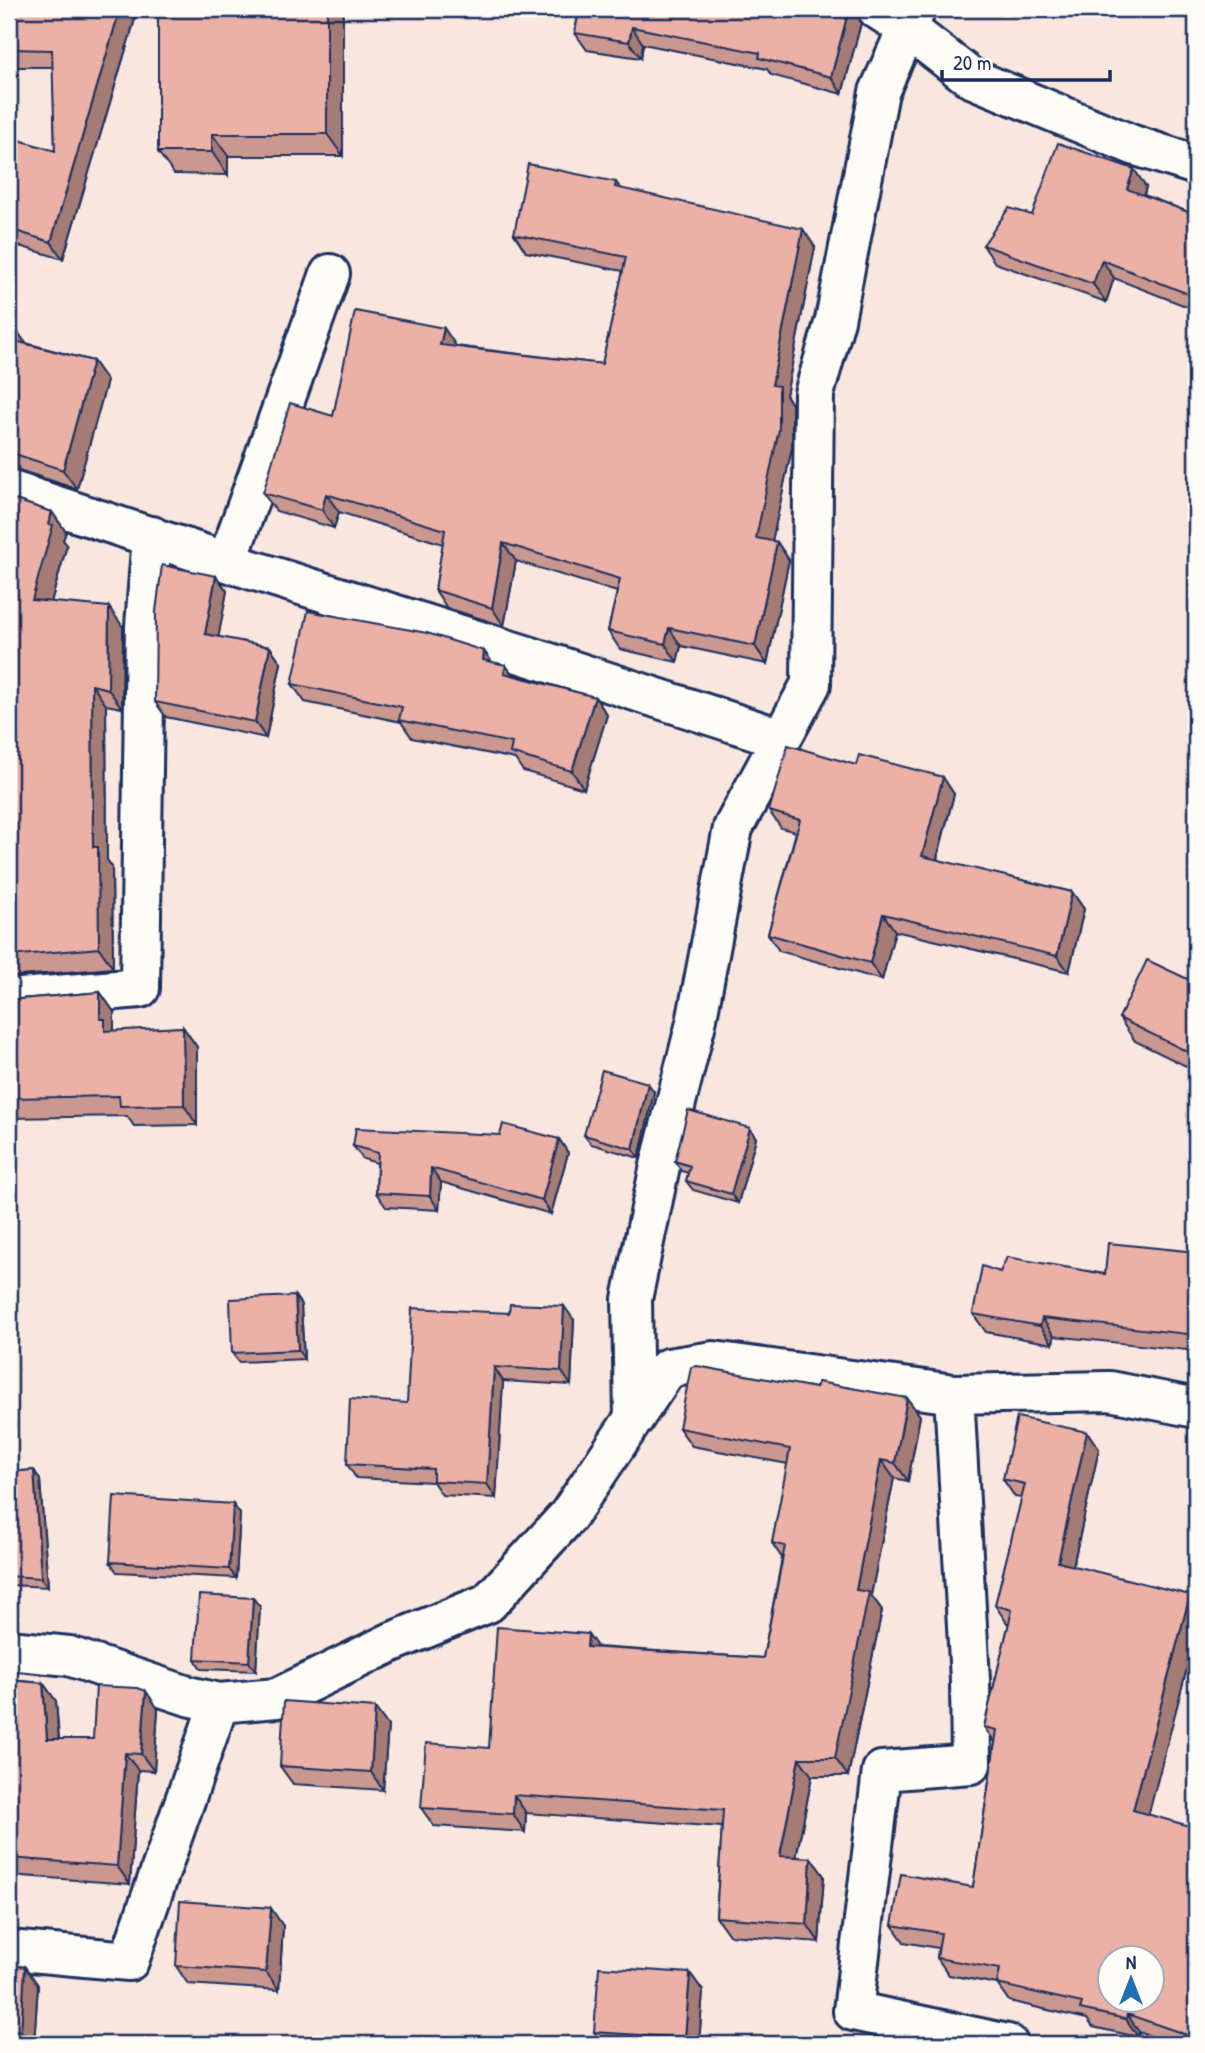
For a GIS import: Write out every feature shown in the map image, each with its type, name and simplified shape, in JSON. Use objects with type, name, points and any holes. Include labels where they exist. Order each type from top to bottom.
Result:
[{"type":"street","points":[[877,9],[912,19],[971,78],[1133,145],[1196,165]]},
{"type":"street","points":[[634,1419],[632,1298],[660,1166],[696,1023],[733,828],[811,684],[814,394],[835,320],[879,92],[912,19]]},
{"type":"street","points":[[228,562],[330,274]]},
{"type":"street","points":[[9,490],[780,738]]},
{"type":"street","points":[[9,999],[140,988],[145,626],[152,536]]},
{"type":"street","points":[[9,1650],[69,1657],[188,1696],[219,1703],[276,1698],[393,1642],[488,1603],[568,1516],[668,1368],[713,1361],[954,1394],[1110,1391],[1196,1408]]},
{"type":"street","points":[[954,1394],[970,1680],[971,1764],[882,1770],[853,2011],[1007,2044]]},
{"type":"street","points":[[9,1950],[129,1961],[219,1703]]},
{"type":"building","points":[[9,9],[120,9],[51,242],[9,229],[9,137],[55,151],[52,50],[9,49]]},
{"type":"building","points":[[158,9],[327,9],[327,134],[212,134],[212,152],[158,152]]},
{"type":"building","points":[[579,9],[849,9],[831,77],[759,58],[760,53],[632,27],[629,42],[575,33]]},
{"type":"building","points":[[1058,143],[1134,169],[1127,189],[1196,215],[1196,297],[1102,260],[1093,284],[983,245],[1009,208],[1032,215]]},
{"type":"building","points":[[528,164],[616,182],[615,187],[803,229],[772,385],[779,386],[779,429],[756,538],[777,542],[755,646],[669,628],[665,644],[608,631],[620,579],[503,543],[492,608],[435,590],[445,530],[326,494],[322,510],[263,493],[290,403],[333,416],[355,311],[444,328],[440,345],[602,364],[626,257],[514,234]]},
{"type":"building","points":[[9,329],[18,332],[15,341],[93,361],[63,470],[9,452]]},
{"type":"building","points":[[9,498],[52,512],[48,524],[53,525],[32,600],[109,607],[108,689],[92,685],[93,847],[98,847],[99,948],[9,956],[9,868],[12,867]]},
{"type":"building","points":[[162,565],[216,576],[205,634],[270,647],[255,722],[155,702],[156,611]]},
{"type":"building","points":[[308,611],[427,633],[484,651],[483,660],[506,665],[504,673],[595,697],[572,771],[510,753],[512,743],[399,720],[402,707],[292,684]]},
{"type":"building","points":[[788,745],[856,765],[859,755],[943,777],[922,856],[1072,892],[1057,956],[883,914],[870,963],[768,934],[800,820],[769,811]]},
{"type":"building","points":[[1147,960],[1196,983],[1196,1056],[1119,1018]]},
{"type":"building","points":[[100,992],[100,1019],[105,1019],[105,1031],[183,1027],[184,1105],[120,1106],[119,1096],[9,1098],[9,1000]]},
{"type":"building","points":[[602,1070],[648,1083],[633,1149],[584,1135]]},
{"type":"building","points":[[688,1110],[750,1128],[731,1194],[686,1181],[690,1166],[675,1161]]},
{"type":"building","points":[[503,1124],[559,1139],[542,1200],[431,1168],[430,1196],[376,1193],[378,1153],[353,1146],[356,1128],[500,1135]]},
{"type":"building","points":[[1108,1243],[1196,1252],[1196,1335],[1042,1318],[1040,1326],[973,1314],[982,1266],[1000,1272],[1007,1257],[1105,1274]]},
{"type":"building","points":[[295,1296],[298,1350],[232,1353],[230,1299]]},
{"type":"building","points":[[510,1304],[564,1306],[561,1371],[494,1367],[487,1484],[433,1481],[433,1469],[347,1464],[350,1399],[407,1403],[412,1308],[509,1313]]},
{"type":"building","points":[[691,1367],[816,1388],[818,1382],[907,1398],[895,1463],[881,1460],[856,1590],[869,1592],[835,1758],[799,1758],[780,1856],[811,1858],[807,1924],[716,1917],[723,1810],[514,1795],[513,1814],[421,1808],[426,1743],[489,1748],[497,1627],[588,1634],[587,1647],[763,1658],[785,1546],[772,1543],[790,1449],[679,1428]]},
{"type":"building","points":[[1017,1417],[1087,1432],[1058,1562],[1190,1595],[1133,1810],[1196,1828],[1196,2038],[1127,2014],[1166,2014],[1166,1944],[1096,1944],[1096,2012],[1080,2009],[1082,2003],[997,1984],[1000,1969],[937,1958],[941,1933],[892,1925],[901,1874],[973,1887],[997,1730],[984,1727],[1012,1610],[995,1605],[1025,1484],[1003,1479]]},
{"type":"building","points":[[34,1470],[41,1578],[9,1576],[9,1472]]},
{"type":"building","points":[[114,1496],[233,1504],[229,1569],[110,1562]]},
{"type":"building","points":[[199,1595],[253,1598],[249,1662],[195,1659]]},
{"type":"building","points":[[9,1680],[43,1683],[47,1739],[93,1739],[96,1686],[138,1688],[146,1691],[141,1754],[125,1753],[117,1866],[9,1858]]},
{"type":"building","points":[[284,1701],[375,1708],[371,1772],[280,1766]]},
{"type":"building","points":[[180,1901],[271,1908],[266,1972],[176,1966]]},
{"type":"building","points":[[9,1965],[25,1967],[21,2031],[9,2030]]},
{"type":"building","points":[[599,1967],[690,1973],[685,2038],[594,2032]]},
{"type":"building","points":[[1103,2014],[1127,2014],[1126,2019]]}]
